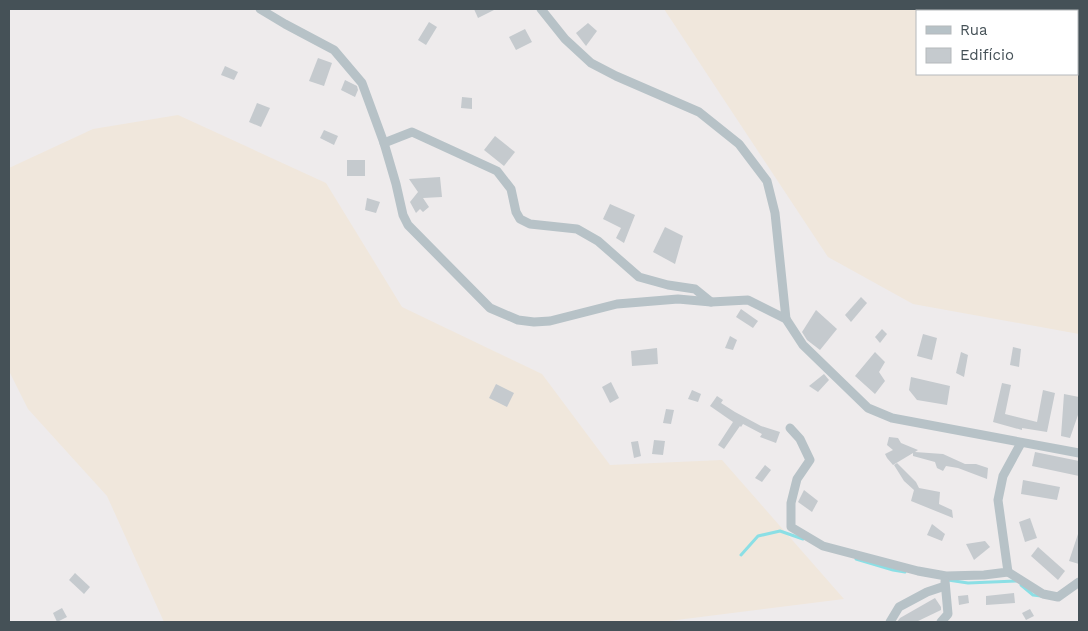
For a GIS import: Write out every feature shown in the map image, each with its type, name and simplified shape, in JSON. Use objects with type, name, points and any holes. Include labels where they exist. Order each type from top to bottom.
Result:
[{"type":"street","points":[[260,9],[334,50],[362,83],[384,143],[403,215],[408,225],[490,308],[504,315],[526,321],[550,321],[617,304],[678,299],[711,302],[748,300],[786,319],[804,344],[868,408],[892,418],[1079,453]]},
{"type":"street","points":[[541,9],[565,40],[591,63],[616,76],[699,112],[739,144],[767,181],[775,213],[786,319]]},
{"type":"street","points":[[384,143],[412,132],[497,171],[511,189],[516,212],[520,219],[530,224],[578,229],[598,241],[639,277],[668,285],[696,289],[711,302]]},
{"type":"street","points":[[790,428],[800,439],[810,460],[797,479],[790,503],[791,527],[824,546],[918,571],[946,576],[1008,572],[1043,594],[1058,597],[1079,582]]},
{"type":"street","points":[[1008,572],[998,500],[1003,476],[1021,443]]},
{"type":"street","points":[[941,622],[948,614],[944,586],[946,576]]},
{"type":"street","points":[[890,622],[900,607],[927,592],[944,586]]},
{"type":"sand","points":[[664,9],[1079,9],[1079,334],[913,304],[828,257]]},
{"type":"sand","points":[[178,115],[326,183],[402,307],[542,374],[610,465],[722,460],[844,599],[661,622],[164,622],[107,496],[28,409],[9,371],[9,168],[93,129]]},
{"type":"building","points":[[474,9],[496,9],[478,18]]},
{"type":"building","points":[[429,22],[437,27],[426,45],[418,40]]},
{"type":"building","points":[[588,23],[597,31],[586,46],[576,33]]},
{"type":"building","points":[[525,29],[532,42],[516,50],[509,37]]},
{"type":"building","points":[[318,58],[332,63],[324,86],[309,81]]},
{"type":"building","points":[[225,66],[238,72],[234,80],[221,75]]},
{"type":"building","points":[[345,80],[357,86],[358,90],[355,97],[341,90]]},
{"type":"building","points":[[462,97],[472,98],[472,109],[461,108]]},
{"type":"building","points":[[257,103],[270,108],[261,127],[249,122]]},
{"type":"building","points":[[324,130],[338,136],[334,145],[320,138]]},
{"type":"building","points":[[495,136],[515,152],[504,166],[484,150]]},
{"type":"building","points":[[347,160],[365,160],[365,176],[347,176]]},
{"type":"building","points":[[440,177],[442,197],[423,198],[429,207],[423,212],[420,209],[416,213],[410,202],[418,192],[409,179]]},
{"type":"building","points":[[367,198],[380,202],[376,213],[365,210]]},
{"type":"building","points":[[610,204],[635,215],[624,243],[616,238],[621,228],[603,219]]},
{"type":"building","points":[[665,227],[683,236],[675,264],[653,252]]},
{"type":"building","points":[[861,297],[867,303],[851,322],[845,315]]},
{"type":"building","points":[[741,309],[758,321],[753,328],[736,317]]},
{"type":"building","points":[[816,310],[837,329],[820,350],[807,340],[802,332]]},
{"type":"building","points":[[882,329],[887,334],[880,343],[875,337]]},
{"type":"building","points":[[923,334],[937,338],[932,360],[917,356]]},
{"type":"building","points":[[730,336],[737,340],[733,350],[725,348]]},
{"type":"building","points":[[1013,347],[1021,349],[1019,367],[1010,365]]},
{"type":"building","points":[[657,348],[658,364],[632,366],[631,351]]},
{"type":"building","points":[[875,352],[885,362],[879,372],[885,381],[875,394],[855,376]]},
{"type":"building","points":[[961,352],[968,355],[964,377],[956,373]]},
{"type":"building","points":[[824,374],[829,380],[818,392],[809,386]]},
{"type":"building","points":[[911,377],[950,386],[947,405],[917,400],[909,390]]},
{"type":"building","points":[[611,382],[619,398],[610,403],[602,387]]},
{"type":"building","points":[[1002,383],[1011,385],[1005,414],[1037,422],[1043,390],[1055,393],[1047,432],[1022,428],[1022,430],[993,422]]},
{"type":"building","points":[[496,384],[514,393],[507,407],[489,398]]},
{"type":"building","points":[[692,390],[701,394],[698,402],[688,399]]},
{"type":"building","points":[[1064,394],[1079,397],[1079,416],[1070,438],[1061,436]]},
{"type":"building","points":[[717,396],[723,400],[721,403],[735,412],[761,426],[780,432],[776,443],[760,437],[762,434],[743,424],[724,449],[718,445],[733,422],[710,406]]},
{"type":"building","points":[[666,409],[674,410],[671,424],[663,423]]},
{"type":"building","points":[[889,437],[898,438],[901,443],[918,450],[915,452],[943,454],[965,464],[976,464],[988,468],[987,479],[958,468],[946,466],[943,471],[937,468],[935,462],[913,456],[913,453],[893,465],[885,454],[893,450],[887,445]]},
{"type":"building","points":[[654,440],[665,441],[663,455],[652,454]]},
{"type":"building","points":[[638,441],[641,456],[634,458],[631,442]]},
{"type":"building","points":[[1035,452],[1079,461],[1079,476],[1032,466]]},
{"type":"building","points":[[897,463],[916,482],[919,488],[940,492],[939,504],[952,510],[953,518],[911,501],[914,490],[904,481],[894,465]]},
{"type":"building","points":[[765,465],[771,470],[762,482],[755,478]]},
{"type":"building","points":[[1023,480],[1060,487],[1057,500],[1021,494]]},
{"type":"building","points":[[804,490],[818,501],[812,512],[798,502]]},
{"type":"building","points":[[1030,518],[1037,538],[1025,542],[1019,522]]},
{"type":"building","points":[[932,524],[945,534],[942,541],[927,535]]},
{"type":"building","points":[[1079,534],[1079,564],[1069,561]]},
{"type":"building","points":[[985,541],[990,547],[974,560],[966,544]]},
{"type":"building","points":[[1038,547],[1065,571],[1058,580],[1031,556]]},
{"type":"building","points":[[75,573],[90,587],[84,594],[69,580]]},
{"type":"building","points":[[1014,593],[1015,603],[986,605],[986,596]]},
{"type":"building","points":[[968,595],[969,603],[959,605],[958,596]]},
{"type":"building","points":[[935,598],[941,610],[916,622],[897,622],[900,618]]},
{"type":"building","points":[[62,608],[67,617],[57,622],[53,613]]},
{"type":"building","points":[[1030,609],[1034,616],[1026,620],[1022,613]]},
{"type":"waterway","points":[[741,555],[758,536],[780,531],[803,539]]},
{"type":"waterway","points":[[856,559],[905,572]]},
{"type":"waterway","points":[[948,580],[968,583],[1016,581]]},
{"type":"waterway","points":[[1021,585],[1033,595],[1041,596]]}]
